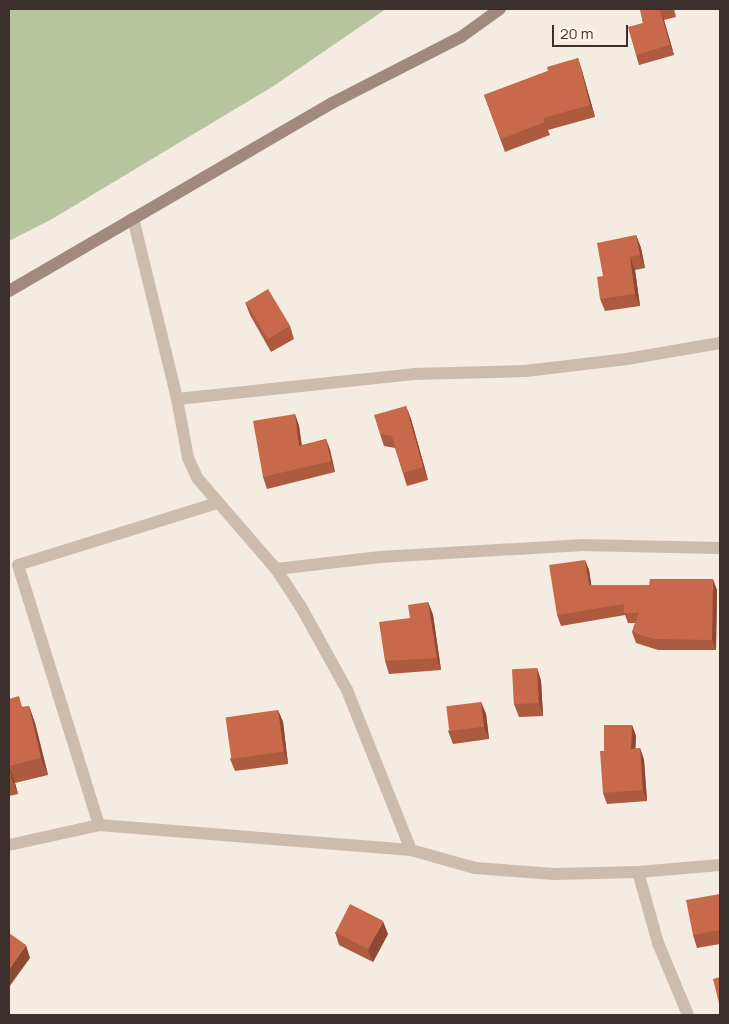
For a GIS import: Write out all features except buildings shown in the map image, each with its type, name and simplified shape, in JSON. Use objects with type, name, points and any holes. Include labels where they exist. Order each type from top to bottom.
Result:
[{"type":"street","points":[[9,291],[332,103],[461,37],[500,9]]},
{"type":"street","points":[[133,218],[177,399],[188,458],[198,479],[217,504],[276,569],[301,607],[347,690],[411,850]]},
{"type":"street","points":[[177,399],[414,374],[525,371],[627,359],[720,343]]},
{"type":"street","points":[[99,825],[13,566],[217,504]]},
{"type":"street","points":[[276,569],[380,557],[580,545],[720,548]]},
{"type":"street","points":[[9,845],[99,825],[411,850],[475,868],[554,874],[638,872],[720,865]]},
{"type":"street","points":[[638,872],[658,943],[688,1015]]},
{"type":"green space","points":[[9,9],[386,9],[272,87],[52,219],[9,241]]}]
